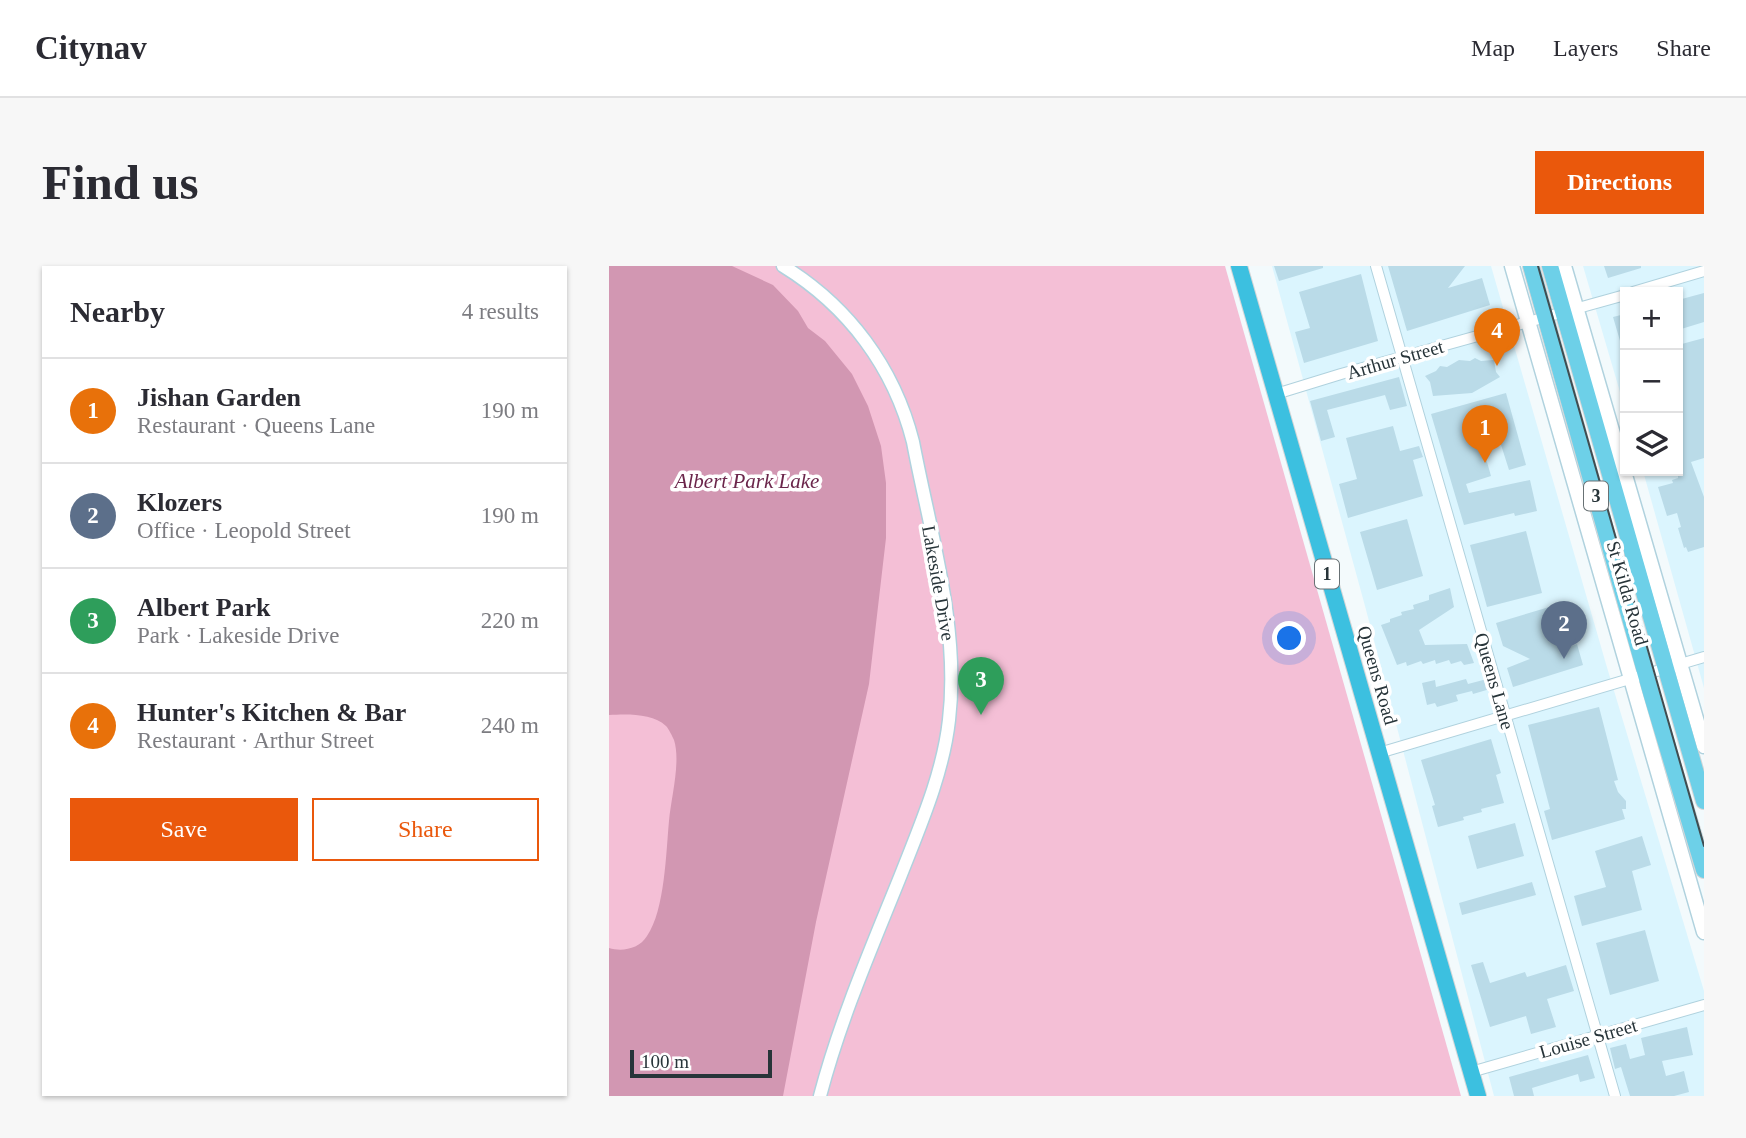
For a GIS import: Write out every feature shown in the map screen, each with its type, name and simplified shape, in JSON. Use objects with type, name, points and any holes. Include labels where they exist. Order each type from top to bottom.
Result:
[{"type":"highway","name":"Queens Road","points":[[1239,266],[1478,1096]]},
{"type":"main road","name":"St Kilda Road","points":[[1511,266],[1528,322],[1704,801]]},
{"type":"main road","name":"St Kilda Road","points":[[1531,266],[1560,313],[1656,672],[1704,932]]},
{"type":"main road","name":"St Kilda Road","points":[[1550,266],[1560,313],[1656,672],[1704,870]]},
{"type":"main road","name":"St Kilda Road","points":[[1560,313],[1565,266]]},
{"type":"main road","name":"St Kilda Road","points":[[1656,672],[1704,746]]},
{"type":"street","name":"Lakeside Drive","points":[[783,266],[831,301],[848,318],[886,371],[902,407],[913,442],[948,622],[951,656],[949,720],[940,767],[915,841],[837,1036],[820,1096]]},
{"type":"street","name":"Queens Lane","points":[[1375,266],[1615,1096]]},
{"type":"street","points":[[1650,287],[1704,271]]},
{"type":"street","name":"Arthur Street","points":[[1276,394],[1620,296]]},
{"type":"street","points":[[1379,752],[1704,657]]},
{"type":"street","name":"Louise Street","points":[[1471,1072],[1704,1005]]},
{"type":"shaded area","points":[[609,266],[1225,266],[1461,1096],[609,1096]]},
{"type":"shaded area","points":[[1272,266],[1491,266],[1704,991],[1704,1096],[1494,1096]]},
{"type":"shaded area","points":[[1583,266],[1704,266],[1704,688],[1644,476],[1683,476],[1683,287],[1620,287],[1620,392]]},
{"type":"water","name":"Albert Park Lake","points":[[609,266],[732,266],[773,285],[798,311],[808,328],[825,341],[852,374],[868,406],[881,446],[886,483],[886,538],[869,684],[816,922],[783,1096],[609,1096],[609,948],[619,950],[635,947],[647,936],[658,911],[664,880],[676,749],[667,727],[661,722],[639,715],[609,715]]},
{"type":"building","points":[[1274,266],[1323,266],[1323,268],[1279,281]]},
{"type":"building","points":[[1388,266],[1465,266],[1448,288],[1482,278],[1490,305],[1407,331]]},
{"type":"building","points":[[1604,266],[1641,266],[1641,268],[1608,278]]},
{"type":"building","points":[[1361,274],[1378,341],[1304,363],[1295,332],[1310,328],[1299,292]]},
{"type":"building","points":[[1704,293],[1704,322],[1683,328],[1683,299]]},
{"type":"building","points":[[1620,315],[1620,341],[1613,317]]},
{"type":"building","points":[[1704,338],[1704,458],[1691,462],[1704,497],[1704,547],[1688,552],[1686,547],[1684,548],[1678,528],[1681,527],[1677,513],[1667,516],[1658,487],[1673,483],[1672,480],[1683,476],[1683,344]]},
{"type":"building","points":[[1475,358],[1481,361],[1494,360],[1496,372],[1500,377],[1472,393],[1433,396],[1430,382],[1425,376],[1440,366],[1447,367],[1459,360],[1470,361]]},
{"type":"building","points":[[1399,377],[1407,406],[1390,410],[1385,395],[1327,410],[1335,437],[1321,441],[1310,401]]},
{"type":"building","points":[[1506,393],[1526,465],[1509,470],[1496,429],[1479,434],[1491,476],[1466,484],[1469,493],[1530,480],[1537,511],[1515,516],[1514,513],[1464,525],[1431,414]]},
{"type":"building","points":[[1393,426],[1400,451],[1419,446],[1423,457],[1413,460],[1423,496],[1348,518],[1339,484],[1357,479],[1346,438]]},
{"type":"building","points":[[1407,519],[1423,576],[1377,590],[1360,532]]},
{"type":"building","points":[[1526,531],[1542,593],[1487,607],[1470,545]]},
{"type":"building","points":[[1450,588],[1454,607],[1419,630],[1425,645],[1467,644],[1474,663],[1464,665],[1461,661],[1451,664],[1449,660],[1436,664],[1435,660],[1423,664],[1421,661],[1407,666],[1406,662],[1397,665],[1381,625],[1402,615],[1401,612],[1414,609],[1413,605],[1429,600],[1429,595]]},
{"type":"building","points":[[1556,605],[1569,647],[1577,644],[1583,665],[1513,687],[1507,668],[1530,659],[1503,646],[1496,623]]},
{"type":"building","points":[[1466,679],[1468,684],[1487,679],[1490,689],[1456,695],[1458,701],[1437,707],[1435,703],[1427,705],[1422,683],[1435,680],[1436,687]]},
{"type":"building","points":[[1599,707],[1618,780],[1614,781],[1618,792],[1626,801],[1626,809],[1622,809],[1625,819],[1552,840],[1544,811],[1550,809],[1528,725]]},
{"type":"building","points":[[1491,739],[1501,773],[1496,775],[1504,803],[1481,809],[1482,812],[1463,817],[1464,820],[1438,827],[1432,806],[1435,805],[1421,760]]},
{"type":"building","points":[[1515,823],[1524,856],[1477,869],[1468,836]]},
{"type":"building","points":[[1642,836],[1651,865],[1632,871],[1642,910],[1582,926],[1574,896],[1606,887],[1595,851]]},
{"type":"building","points":[[1532,882],[1536,895],[1462,915],[1459,903]]},
{"type":"building","points":[[1645,930],[1659,981],[1610,995],[1596,943]]},
{"type":"building","points":[[1483,962],[1490,983],[1525,972],[1527,977],[1566,965],[1574,991],[1547,999],[1556,1027],[1531,1034],[1526,1016],[1490,1027],[1471,965]]},
{"type":"building","points":[[1687,1027],[1693,1055],[1662,1061],[1666,1076],[1684,1071],[1689,1092],[1674,1096],[1630,1096],[1621,1067],[1615,1069],[1610,1048],[1626,1044],[1630,1059],[1645,1055],[1641,1038]]},
{"type":"building","points":[[1588,1055],[1595,1078],[1580,1082],[1578,1074],[1532,1088],[1534,1096],[1514,1096],[1509,1077]]},
{"type":"tram line","points":[[1538,266],[1704,846]]},
{"type":"place","name":"Hunter's Kitchen & Bar","points":[[1497,366]]},
{"type":"place","name":"Jishan Garden","points":[[1485,463]]},
{"type":"place","name":"Klozers","points":[[1564,659]]},
{"type":"place","name":"Albert Park","points":[[981,715]]}]
